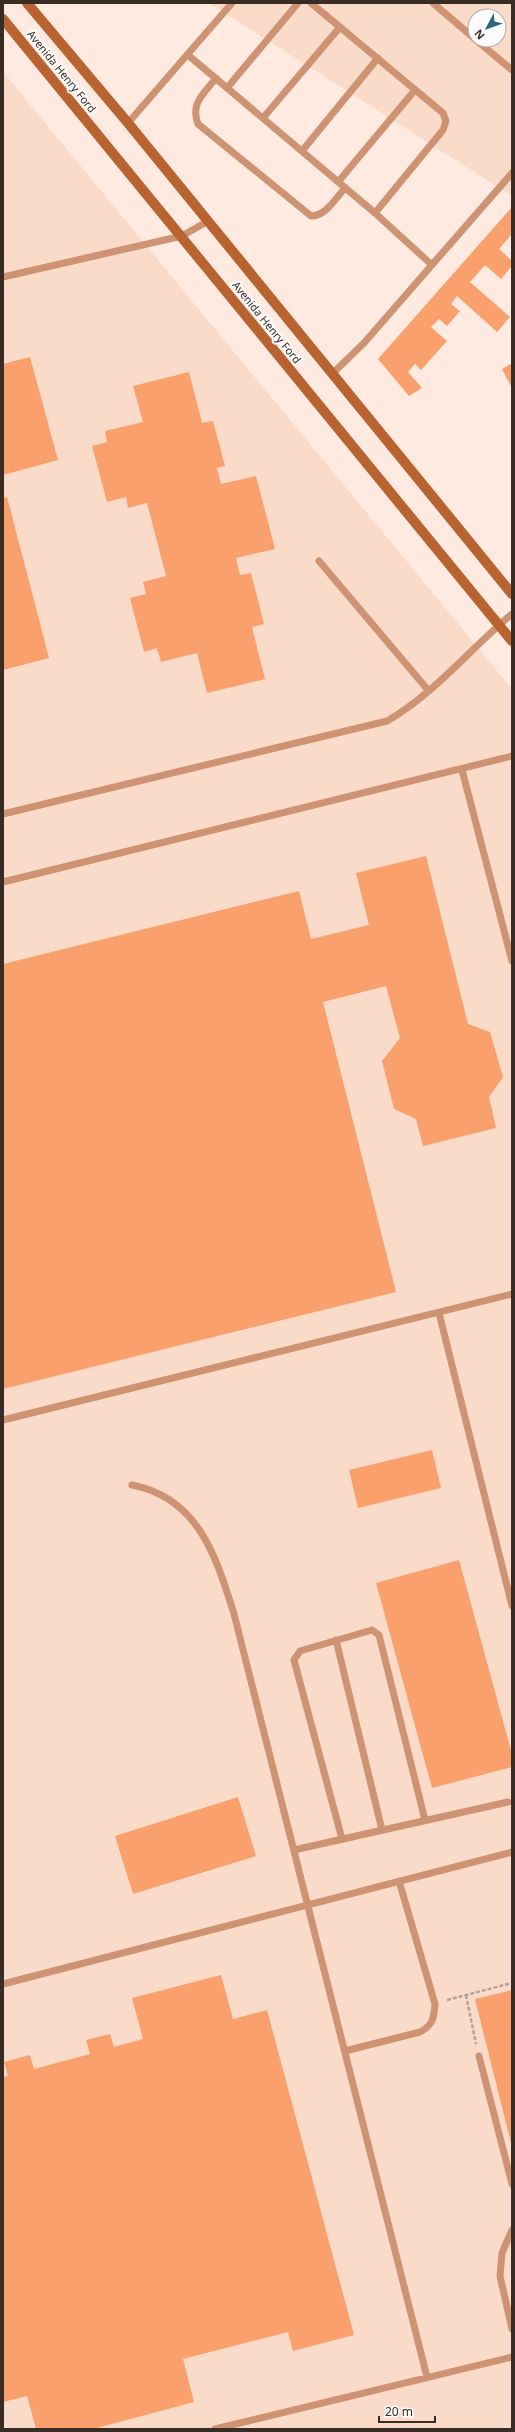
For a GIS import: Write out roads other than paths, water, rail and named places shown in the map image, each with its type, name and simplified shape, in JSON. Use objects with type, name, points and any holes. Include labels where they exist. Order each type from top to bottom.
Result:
[{"type":"main road","name":"Avenida Henry Ford","points":[[26,3],[128,123],[512,594]]},
{"type":"main road","name":"Avenida Henry Ford","points":[[3,19],[512,641]]},
{"type":"lane","points":[[128,123],[232,3]]},
{"type":"lane","points":[[227,88],[298,3]]},
{"type":"lane","points":[[311,3],[443,113],[446,121],[443,130],[375,213]]},
{"type":"lane","points":[[433,3],[467,31]]},
{"type":"lane","points":[[263,118],[340,27]]},
{"type":"lane","points":[[486,48],[512,70]]},
{"type":"lane","points":[[188,55],[375,213],[432,265]]},
{"type":"lane","points":[[302,151],[378,58]]},
{"type":"lane","points":[[216,78],[195,105],[194,115],[198,124],[311,216],[318,216],[326,210],[345,188]]},
{"type":"lane","points":[[338,182],[415,90]]},
{"type":"lane","points":[[332,374],[364,343],[512,173]]},
{"type":"lane","points":[[3,277],[182,236],[208,221]]},
{"type":"lane","points":[[319,561],[428,690]]},
{"type":"lane","points":[[3,814],[387,721],[401,713],[428,690],[512,614]]},
{"type":"lane","points":[[3,882],[462,770],[512,756]]},
{"type":"lane","points":[[462,770],[512,961]]},
{"type":"lane","points":[[3,1420],[512,1294]]},
{"type":"lane","points":[[439,1313],[512,1606]]},
{"type":"lane","points":[[132,1485],[149,1488],[188,1514],[217,1559],[234,1614],[309,1906],[427,2377]]},
{"type":"lane","points":[[342,1839],[294,1660],[300,1651],[372,1630],[380,1635],[425,1820]]},
{"type":"lane","points":[[336,1640],[382,1830]]},
{"type":"lane","points":[[294,1850],[508,1802]]},
{"type":"lane","points":[[3,1984],[309,1906],[512,1852]]},
{"type":"lane","points":[[345,2051],[420,2032],[429,2027],[434,2019],[435,2004],[399,1881]]},
{"type":"lane","points":[[479,2056],[512,2184]]},
{"type":"lane","points":[[512,2230],[502,2253],[500,2276],[512,2329]]},
{"type":"lane","points":[[215,2429],[512,2357]]}]
